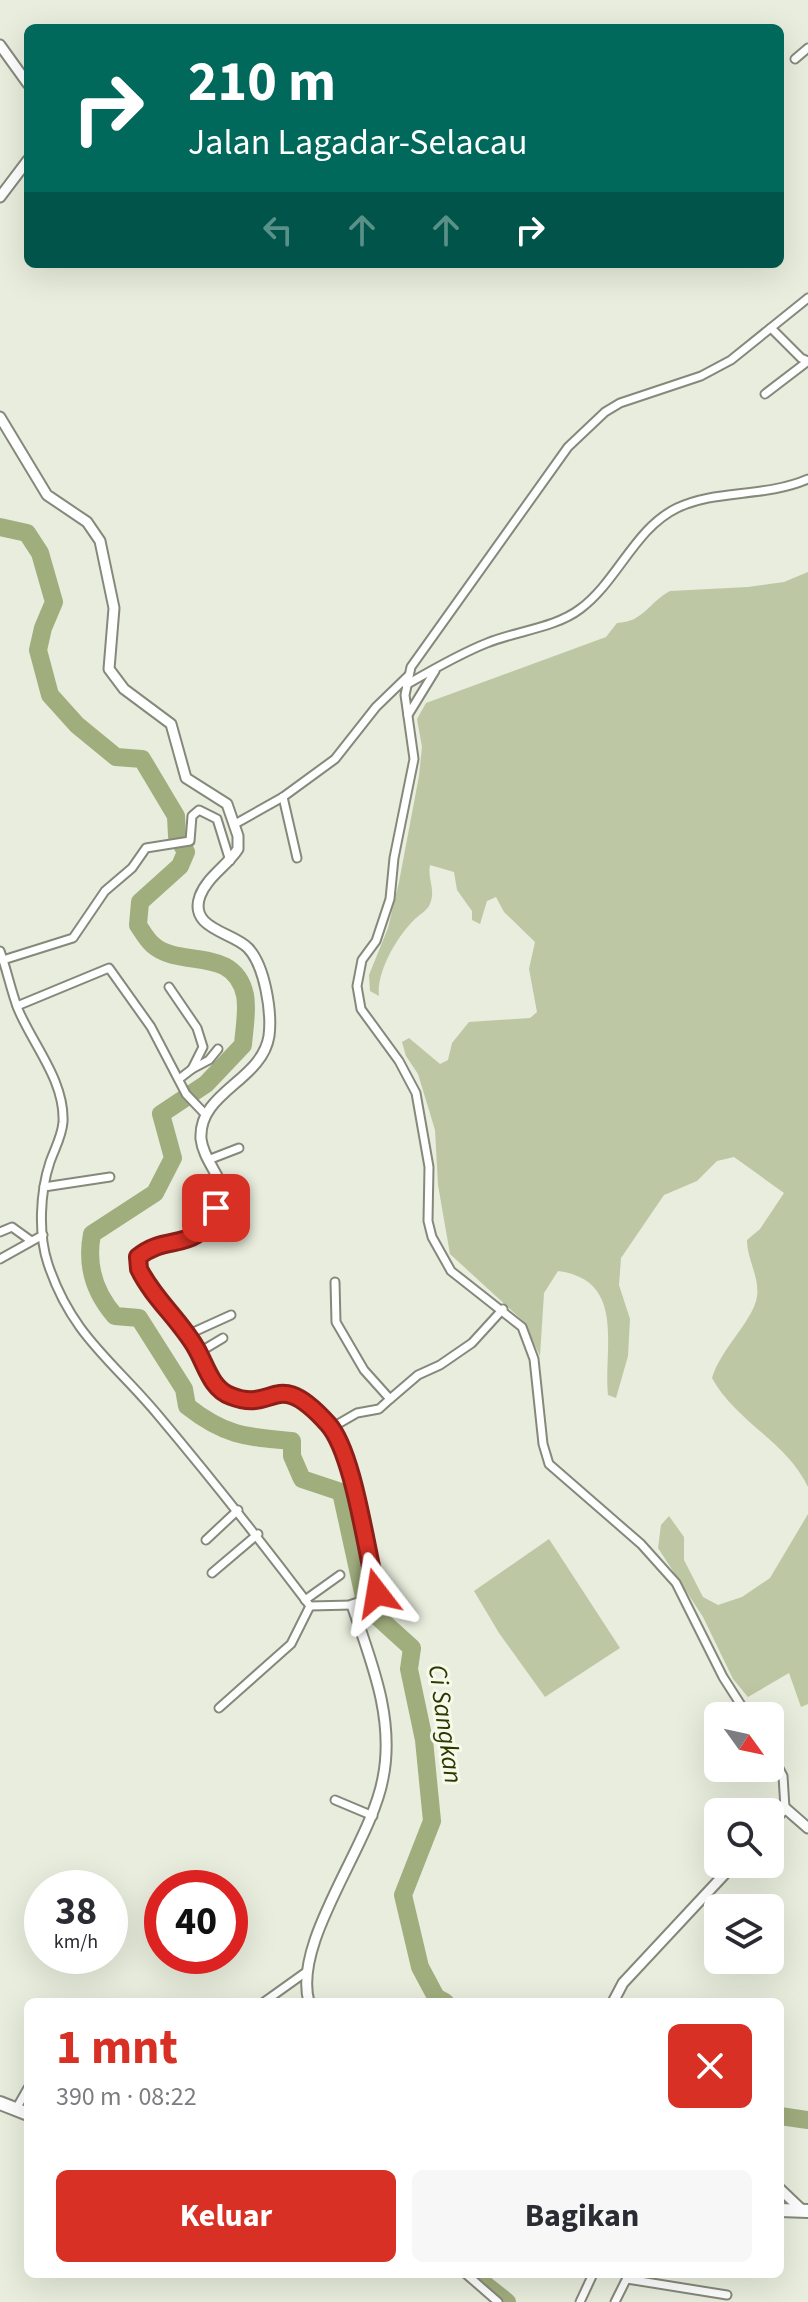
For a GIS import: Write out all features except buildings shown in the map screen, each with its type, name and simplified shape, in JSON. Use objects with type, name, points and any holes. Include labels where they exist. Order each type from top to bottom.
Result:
[{"type":"main road","points":[[0,2103],[22,2112]]},
{"type":"main road","points":[[784,2210],[805,2210]]},
{"type":"street","points":[[0,45],[24,73]]},
{"type":"street","points":[[795,59],[808,48]]},
{"type":"street","points":[[0,197],[24,165]]},
{"type":"street","points":[[238,822],[283,797],[344,751],[376,707],[408,676],[568,447],[586,428],[620,403],[701,376],[731,360],[808,298]]},
{"type":"street","points":[[765,394],[808,361],[793,351],[771,328]]},
{"type":"street","points":[[0,417],[47,495],[87,522],[100,541],[114,608],[107,662],[113,677],[167,719],[174,731],[179,764],[186,778],[223,800],[238,822],[240,846],[201,892],[200,913],[207,925],[241,942],[253,954],[269,1011],[269,1038],[254,1066],[221,1095],[206,1115],[201,1141],[214,1157],[223,1189],[203,1232],[191,1240],[146,1251],[138,1257],[143,1278],[190,1332],[202,1351],[213,1382],[227,1395],[248,1399],[288,1392],[307,1402],[335,1426],[377,1593],[354,1604],[307,1603]]},
{"type":"street","points":[[406,685],[487,643],[558,620],[580,609],[652,527],[678,507],[701,500],[782,490],[808,479]]},
{"type":"street","points":[[408,715],[436,669]]},
{"type":"street","points":[[408,676],[408,715],[414,753],[390,899],[376,941],[359,968],[358,996],[369,1022],[399,1061],[416,1093],[429,1167],[428,1225],[445,1265],[522,1327],[534,1359],[541,1433],[549,1464],[641,1544],[670,1575],[739,1702]]},
{"type":"street","points":[[283,797],[297,858]]},
{"type":"street","points":[[3,960],[73,938],[105,891],[132,868],[146,848],[189,842],[192,816],[204,809],[217,819],[230,861]]},
{"type":"street","points":[[0,951],[17,1006],[52,1076],[62,1107],[62,1132],[44,1187],[43,1235],[47,1261],[59,1292],[90,1344],[151,1407],[238,1510],[307,1603]]},
{"type":"street","points":[[17,1006],[109,968],[151,1027],[188,1097],[206,1115]]},
{"type":"street","points":[[169,987],[200,1034],[203,1047],[192,1069]]},
{"type":"street","points":[[179,1079],[209,1060],[218,1049]]},
{"type":"street","points":[[214,1157],[239,1148]]},
{"type":"street","points":[[44,1187],[110,1177]]},
{"type":"street","points":[[0,1232],[12,1227],[30,1240]]},
{"type":"street","points":[[0,1259],[43,1235]]},
{"type":"street","points":[[335,1282],[336,1322],[364,1370],[390,1399]]},
{"type":"street","points":[[335,1426],[357,1413],[379,1409],[418,1375],[472,1343],[503,1309]]},
{"type":"street","points":[[190,1332],[201,1332],[231,1315]]},
{"type":"street","points":[[202,1351],[223,1338]]},
{"type":"street","points":[[206,1540],[238,1510]]},
{"type":"street","points":[[212,1573],[258,1534]]},
{"type":"street","points":[[219,1708],[291,1644],[307,1603],[340,1575]]},
{"type":"street","points":[[309,1998],[306,1972],[319,1928],[373,1816],[384,1776],[386,1727],[382,1696],[354,1604]]},
{"type":"street","points":[[783,1782],[785,1808],[808,1828]]},
{"type":"street","points":[[335,1800],[373,1816]]},
{"type":"street","points":[[615,1998],[623,1983],[721,1878]]},
{"type":"street","points":[[270,1998],[306,1972]]},
{"type":"street","points":[[784,2192],[805,2210]]},
{"type":"street","points":[[471,2278],[498,2302]]},
{"type":"street","points":[[580,2302],[591,2278]]},
{"type":"street","points":[[619,2301],[627,2278]]},
{"type":"street","points":[[637,2278],[727,2295]]},
{"type":"street","points":[[704,2302],[707,2293]]},
{"type":"green space","points":[[808,572],[808,1487],[787,1457],[734,1407],[712,1378],[756,1301],[756,1278],[747,1240],[760,1229],[784,1193],[734,1157],[717,1161],[697,1181],[664,1195],[621,1258],[619,1285],[630,1319],[628,1356],[616,1398],[608,1395],[607,1319],[603,1302],[594,1288],[580,1277],[558,1271],[544,1293],[540,1356],[523,1321],[450,1254],[438,1185],[435,1130],[418,1074],[406,1056],[402,1042],[409,1038],[440,1064],[448,1060],[452,1043],[469,1022],[530,1018],[537,1012],[529,969],[535,942],[504,912],[496,897],[487,901],[480,924],[472,920],[472,911],[457,890],[454,872],[430,865],[432,895],[429,906],[395,944],[381,976],[379,996],[370,991],[369,975],[388,928],[399,882],[419,776],[422,747],[417,719],[426,703],[606,637],[617,623],[634,619],[670,591],[748,587],[784,582]]},
{"type":"green space","points":[[808,1514],[808,1704],[801,1707],[789,1673],[748,1697],[733,1679],[703,1617],[658,1548],[661,1525],[669,1516],[684,1537],[684,1560],[703,1597],[718,1605],[742,1597],[770,1578]]},
{"type":"green space","points":[[549,1539],[620,1648],[545,1697],[499,1633],[474,1591]]},
{"type":"waterway","name":"Ci Sangkan","points":[[0,527],[27,533],[40,553],[54,602],[38,650],[50,695],[77,725],[116,757],[142,759],[176,816],[177,836],[186,852],[180,866],[140,902],[138,925],[151,943],[164,952],[205,960],[230,969],[239,979],[246,1001],[243,1045],[206,1084],[161,1114],[173,1158],[155,1193],[92,1234],[90,1257],[93,1278],[115,1316],[139,1318],[184,1389],[187,1406],[213,1424],[236,1433],[292,1441],[292,1456],[302,1479],[341,1492],[364,1597],[370,1610],[412,1648],[409,1669],[424,1740],[432,1821],[403,1895],[420,1967],[438,1998]]},
{"type":"waterway","name":"Ci Sangkan","points":[[784,2117],[808,2120]]},
{"type":"waterway","points":[[477,2278],[507,2302]]},
{"type":"route","points":[[216,1208],[203,1232],[191,1240],[146,1251],[138,1257],[139,1269],[197,1349],[213,1382],[222,1392],[248,1399],[288,1392],[307,1402],[329,1425],[343,1452],[377,1593]]}]
